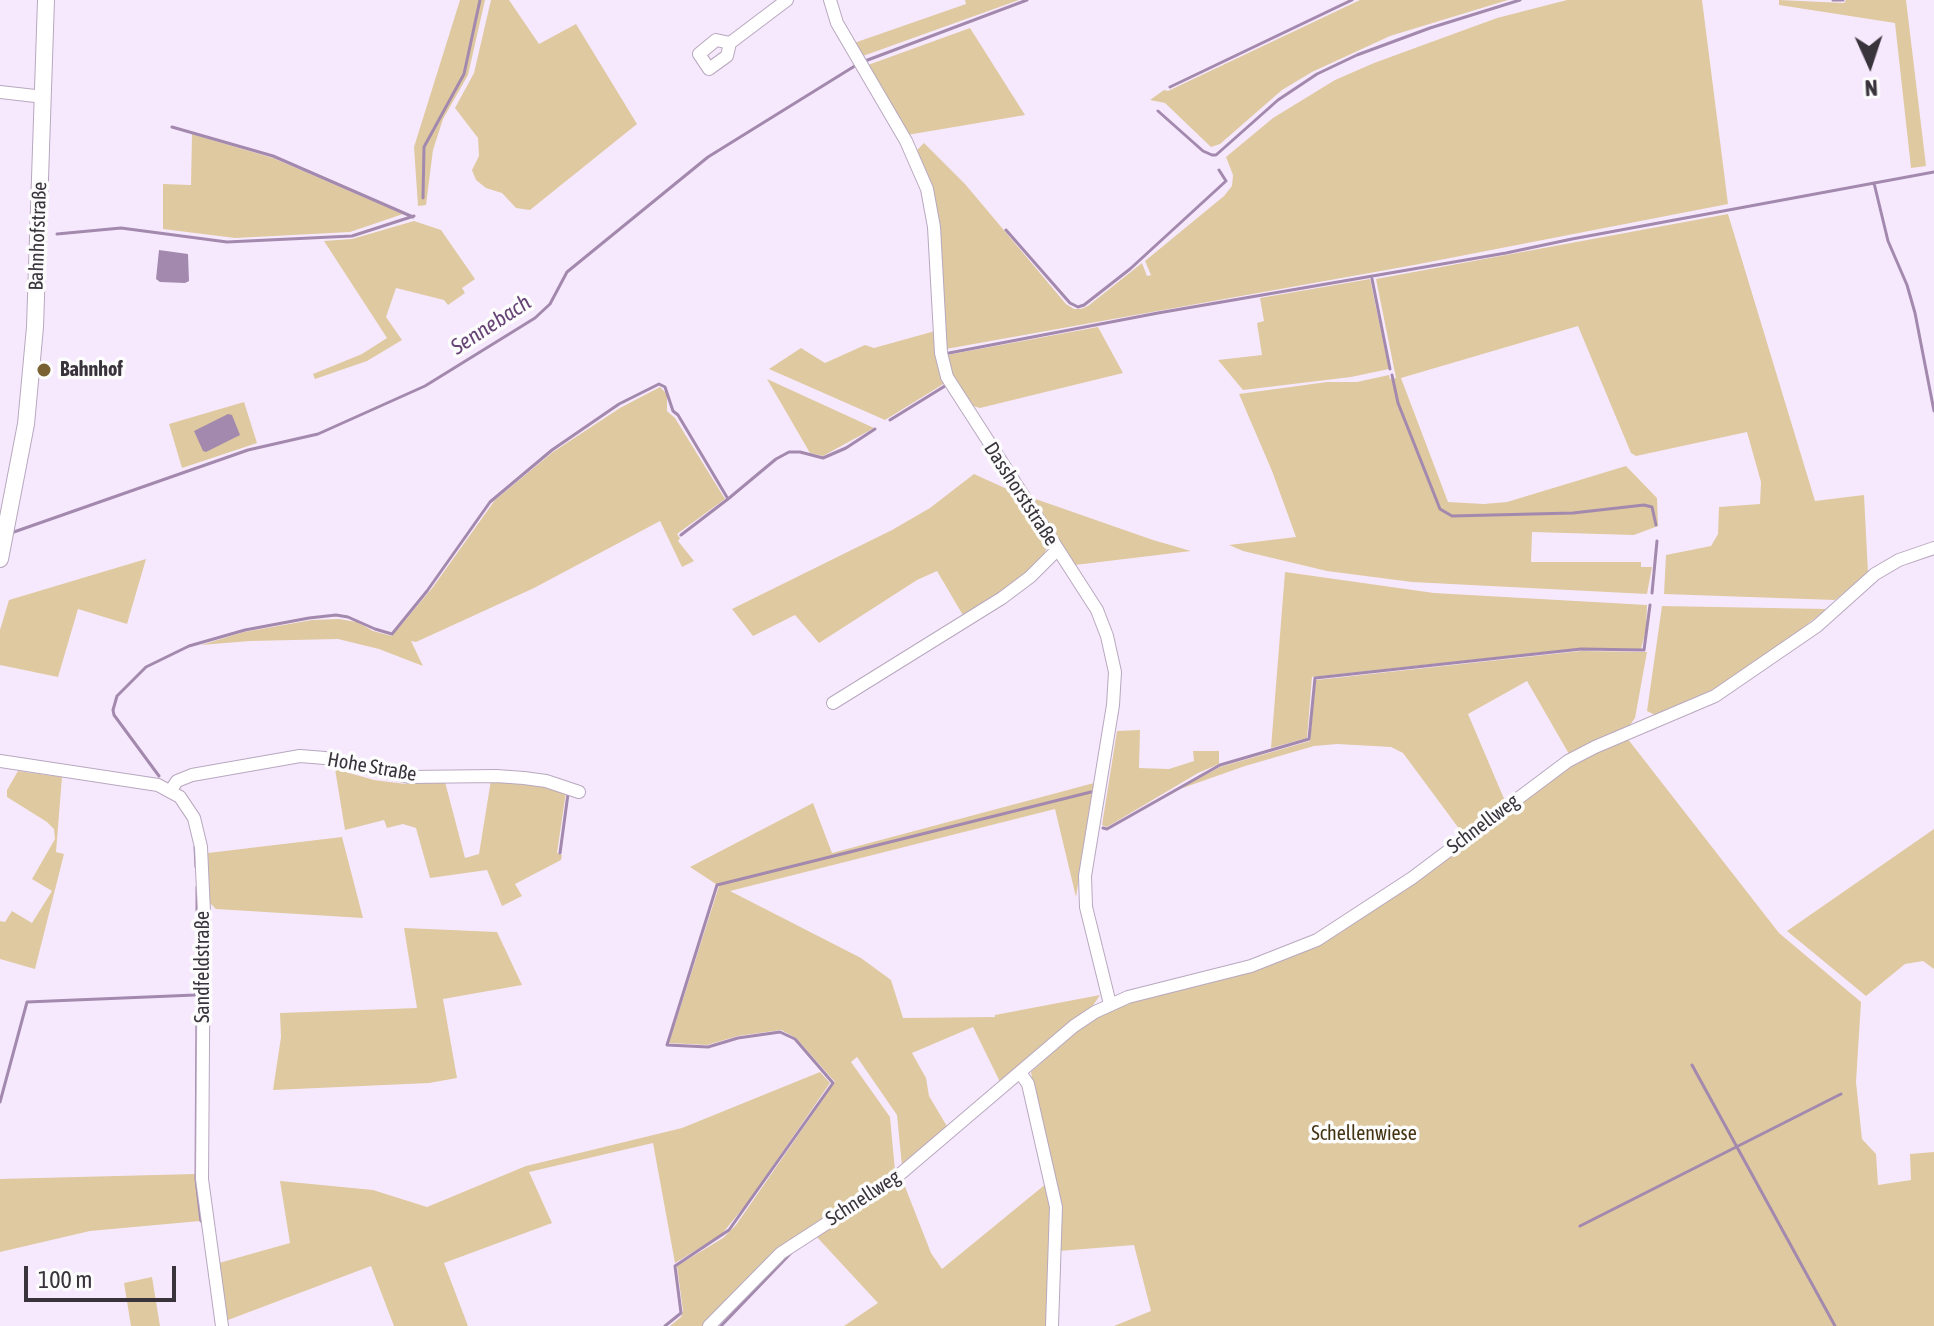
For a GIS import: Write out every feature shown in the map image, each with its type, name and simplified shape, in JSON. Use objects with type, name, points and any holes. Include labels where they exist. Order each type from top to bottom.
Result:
[{"type":"main road","name":"Bahnhofstraße","points":[[2,552],[26,424],[35,327],[46,0]]},
{"type":"street","points":[[730,43],[787,0]]},
{"type":"street","name":"Dasshorststraße","points":[[830,0],[837,23],[906,141],[927,189],[933,217],[941,353],[947,377],[1097,610],[1107,636],[1115,672],[1112,717],[1085,876],[1086,907],[1110,1004]]},
{"type":"street","points":[[0,92],[44,97]]},
{"type":"street","name":"Schnellweg","points":[[709,1326],[781,1253],[892,1181],[1074,1026],[1128,997],[1251,966],[1317,940],[1412,878],[1568,761],[1715,696],[1817,626],[1875,574],[1899,560],[1934,548]]},
{"type":"street","points":[[833,703],[1002,598],[1030,577],[1057,550]]},
{"type":"street","name":"Hohe Straße","points":[[171,790],[177,781],[192,775],[300,756],[325,758],[409,777],[524,778],[546,781],[579,792]]},
{"type":"street","points":[[0,761],[97,774],[171,790]]},
{"type":"street","name":"Sandfeldstraße","points":[[171,790],[180,797],[194,818],[201,847],[204,912],[202,1179],[222,1326]]},
{"type":"street","points":[[1021,1074],[1028,1084],[1056,1207],[1052,1326]]},
{"type":"green space","points":[[460,0],[485,0],[468,75],[443,119],[433,150],[426,205],[418,206],[414,147]]},
{"type":"green space","points":[[491,0],[509,0],[539,44],[576,24],[637,124],[530,210],[516,208],[502,193],[486,188],[476,180],[472,170],[479,156],[478,138],[455,108],[474,73]]},
{"type":"green space","points":[[965,0],[1019,0],[863,56],[854,43],[966,4]]},
{"type":"green space","points":[[1360,0],[1508,0],[1390,36],[1312,72],[1282,90],[1220,144],[1211,147],[1165,103],[1150,100],[1164,90],[1168,91]]},
{"type":"green space","points":[[1567,0],[1702,0],[1728,204],[1414,265],[946,349],[931,186],[917,150],[924,143],[965,184],[1066,304],[1081,309],[1142,263],[1147,276],[1151,275],[1145,261],[1224,196],[1232,186],[1233,175],[1226,157],[1273,118],[1335,80],[1374,63],[1497,18]]},
{"type":"green space","points":[[1779,0],[1844,3],[1846,0],[1906,0],[1926,166],[1911,168],[1895,23],[1779,5]]},
{"type":"green space","points":[[970,28],[1025,115],[907,135],[868,65]]},
{"type":"green space","points":[[192,134],[273,158],[403,214],[350,232],[235,238],[163,229],[163,184],[191,185]]},
{"type":"green space","points":[[1728,214],[1815,501],[1864,495],[1868,573],[1835,600],[1664,594],[1666,555],[1711,546],[1718,534],[1719,507],[1760,504],[1761,482],[1747,432],[1636,456],[1631,453],[1578,326],[1401,378],[1448,502],[1507,502],[1626,466],[1657,498],[1658,526],[1634,535],[1532,532],[1531,562],[1641,562],[1641,567],[1652,567],[1647,594],[1412,582],[1327,571],[1229,545],[1296,537],[1239,394],[1327,382],[1357,382],[1389,375],[1390,379],[1396,378],[1376,279]]},
{"type":"green space","points":[[414,221],[441,230],[475,279],[462,288],[465,293],[448,305],[444,300],[396,288],[386,317],[402,340],[367,361],[315,379],[313,374],[362,354],[387,338],[324,241],[352,239]]},
{"type":"green space","points":[[1370,279],[1389,369],[1351,377],[1243,390],[1218,360],[1262,355],[1257,323],[1264,321],[1260,298]]},
{"type":"green space","points":[[1098,327],[1123,373],[980,408],[973,406],[953,375],[947,355]]},
{"type":"green space","points":[[935,331],[937,360],[945,383],[885,420],[769,369],[801,348],[825,363],[865,345],[874,348]]},
{"type":"green space","points":[[767,379],[874,428],[823,456],[810,453]]},
{"type":"green space","points":[[660,387],[667,394],[667,411],[675,418],[725,499],[677,534],[680,538],[678,541],[694,561],[682,567],[660,521],[534,588],[416,642],[411,641],[423,666],[379,649],[338,639],[201,645],[244,632],[312,620],[357,622],[373,631],[392,636],[433,587],[495,500],[553,452],[620,408]]},
{"type":"green space","points":[[244,402],[257,443],[182,468],[169,424]]},
{"type":"green space","points":[[974,474],[1009,490],[1047,548],[1041,560],[1027,574],[964,617],[937,571],[917,580],[819,643],[795,615],[753,636],[732,609],[892,530],[930,508]]},
{"type":"green space","points":[[1027,496],[1153,540],[1191,551],[1075,565]]},
{"type":"green space","points":[[146,559],[127,624],[78,609],[58,677],[0,665],[0,630],[9,600]]},
{"type":"green space","points":[[1285,572],[1434,593],[1647,605],[1646,630],[1641,649],[1581,648],[1312,677],[1307,738],[1271,748]]},
{"type":"green space","points":[[1662,606],[1827,609],[1775,649],[1716,688],[1655,715],[1647,711]]},
{"type":"green space","points":[[1581,651],[1647,652],[1635,718],[1630,725],[1569,754],[1527,681],[1468,714],[1505,801],[1463,834],[1403,753],[1391,747],[1314,746],[1177,790],[1220,767],[1310,741],[1316,680]]},
{"type":"green space","points":[[1140,730],[1139,768],[1169,769],[1194,761],[1193,751],[1219,751],[1219,764],[1198,773],[1107,827],[1102,825],[1117,731]]},
{"type":"green space","name":"Schellenwiese","points":[[1627,738],[1779,933],[1861,1002],[1856,1082],[1862,1139],[1876,1154],[1878,1185],[1911,1180],[1910,1154],[1934,1152],[1934,1326],[1114,1326],[1151,1311],[1134,1245],[1059,1251],[1031,1072],[1098,1016],[1129,1003],[1254,971],[1317,945],[1432,870],[1551,779]]},
{"type":"green space","points":[[335,769],[374,780],[406,784],[445,782],[465,858],[479,854],[491,780],[546,786],[566,792],[557,853],[562,855],[561,860],[515,884],[522,896],[502,906],[487,870],[430,878],[416,828],[403,824],[387,828],[384,820],[345,830]]},
{"type":"green space","points":[[18,771],[62,777],[56,852],[64,854],[35,969],[0,959],[0,921],[5,922],[12,911],[32,923],[52,891],[32,879],[55,839],[54,829],[7,797],[7,790]]},
{"type":"green space","points":[[1094,783],[1076,897],[1055,809],[730,891],[861,958],[891,980],[903,1018],[995,1017],[1100,995],[1092,1007],[1001,1084],[973,1027],[912,1053],[926,1078],[929,1096],[948,1128],[902,1166],[897,1115],[857,1057],[851,1062],[890,1117],[895,1171],[778,1249],[702,1326],[670,1326],[681,1317],[683,1311],[677,1266],[723,1238],[736,1225],[835,1082],[796,1038],[781,1030],[738,1036],[707,1045],[669,1043],[719,886],[690,867],[813,803],[832,853]]},
{"type":"green space","points":[[1934,829],[1934,969],[1923,961],[1905,964],[1866,996],[1787,931]]},
{"type":"green space","points":[[342,837],[363,918],[216,909],[210,903],[208,853]]},
{"type":"green space","points":[[404,928],[497,932],[522,985],[443,999],[457,1078],[429,1083],[273,1090],[281,1037],[280,1013],[417,1008]]},
{"type":"green space","points":[[820,1072],[830,1083],[748,1202],[721,1235],[675,1263],[653,1143],[529,1172],[552,1223],[444,1263],[468,1326],[394,1326],[371,1266],[228,1320],[219,1263],[290,1243],[280,1181],[373,1190],[427,1207],[526,1166],[682,1128]]},
{"type":"green space","points":[[195,1174],[200,1221],[90,1231],[0,1252],[0,1179]]},
{"type":"green space","points":[[902,1179],[931,1253],[942,1269],[1047,1183],[1052,1207],[1049,1326],[844,1326],[878,1303],[815,1235]]},
{"type":"green space","points":[[152,1277],[160,1326],[131,1326],[124,1283]]},
{"type":"shaded area","points":[[159,250],[188,254],[189,281],[160,282],[156,279]]},
{"type":"shaded area","points":[[228,414],[232,415],[240,435],[203,451],[194,431]]},
{"type":"waterway","points":[[423,198],[424,147],[464,74],[480,0]]},
{"type":"waterway","name":"Sennebach","points":[[865,61],[1027,0]]},
{"type":"waterway","points":[[1170,87],[1352,0]]},
{"type":"waterway","points":[[1158,111],[1203,151],[1216,155],[1278,100],[1317,74],[1357,55],[1430,28],[1520,0]]},
{"type":"waterway","points":[[1833,0],[1843,0]]},
{"type":"waterway","name":"Sennebach","points":[[11,533],[248,450],[318,434],[425,386],[535,318],[550,304],[567,272],[708,157],[858,64]]},
{"type":"waterway","points":[[172,127],[273,156],[413,217]]},
{"type":"waterway","points":[[1006,230],[1070,303],[1078,307],[1130,269],[1226,181],[1219,170]]},
{"type":"waterway","points":[[949,353],[1934,172]]},
{"type":"waterway","points":[[1874,183],[1888,241],[1915,313],[1934,411]]},
{"type":"waterway","points":[[57,234],[121,228],[227,242],[352,236],[414,216]]},
{"type":"waterway","points":[[1372,279],[1390,369]]},
{"type":"waterway","points":[[1392,375],[1398,403],[1440,509],[1452,516],[1573,513],[1644,505],[1652,507],[1656,525]]},
{"type":"waterway","points":[[159,776],[113,710],[117,696],[146,667],[189,646],[245,630],[309,618],[348,617],[392,634],[427,591],[490,502],[552,450],[619,404],[659,384],[665,387],[673,411],[728,499],[789,452],[823,458],[846,448],[875,429]]},
{"type":"waterway","points":[[890,420],[945,386]]},
{"type":"waterway","points":[[681,535],[728,499]]},
{"type":"waterway","points":[[1652,593],[1657,541]]},
{"type":"waterway","points":[[1103,828],[1107,829],[1220,765],[1309,739],[1315,678],[1581,649],[1644,650],[1650,605]]},
{"type":"waterway","points":[[665,1326],[681,1313],[675,1266],[729,1230],[833,1083],[795,1039],[780,1032],[738,1038],[708,1047],[667,1045],[717,885],[1091,792]]},
{"type":"waterway","points":[[560,853],[568,794]]},
{"type":"waterway","points":[[195,847],[196,867]]},
{"type":"waterway","points":[[197,887],[197,979]]},
{"type":"waterway","points":[[0,1102],[27,1002],[195,995],[197,989]]},
{"type":"waterway","points":[[197,1003],[196,1179],[201,1221]]},
{"type":"waterway","points":[[1692,1065],[1835,1326]]},
{"type":"waterway","points":[[1580,1226],[1841,1094]]},
{"type":"waterway","points":[[721,1326],[790,1254]]},
{"type":"place","name":"Bahnhof","points":[[44,370]]}]
